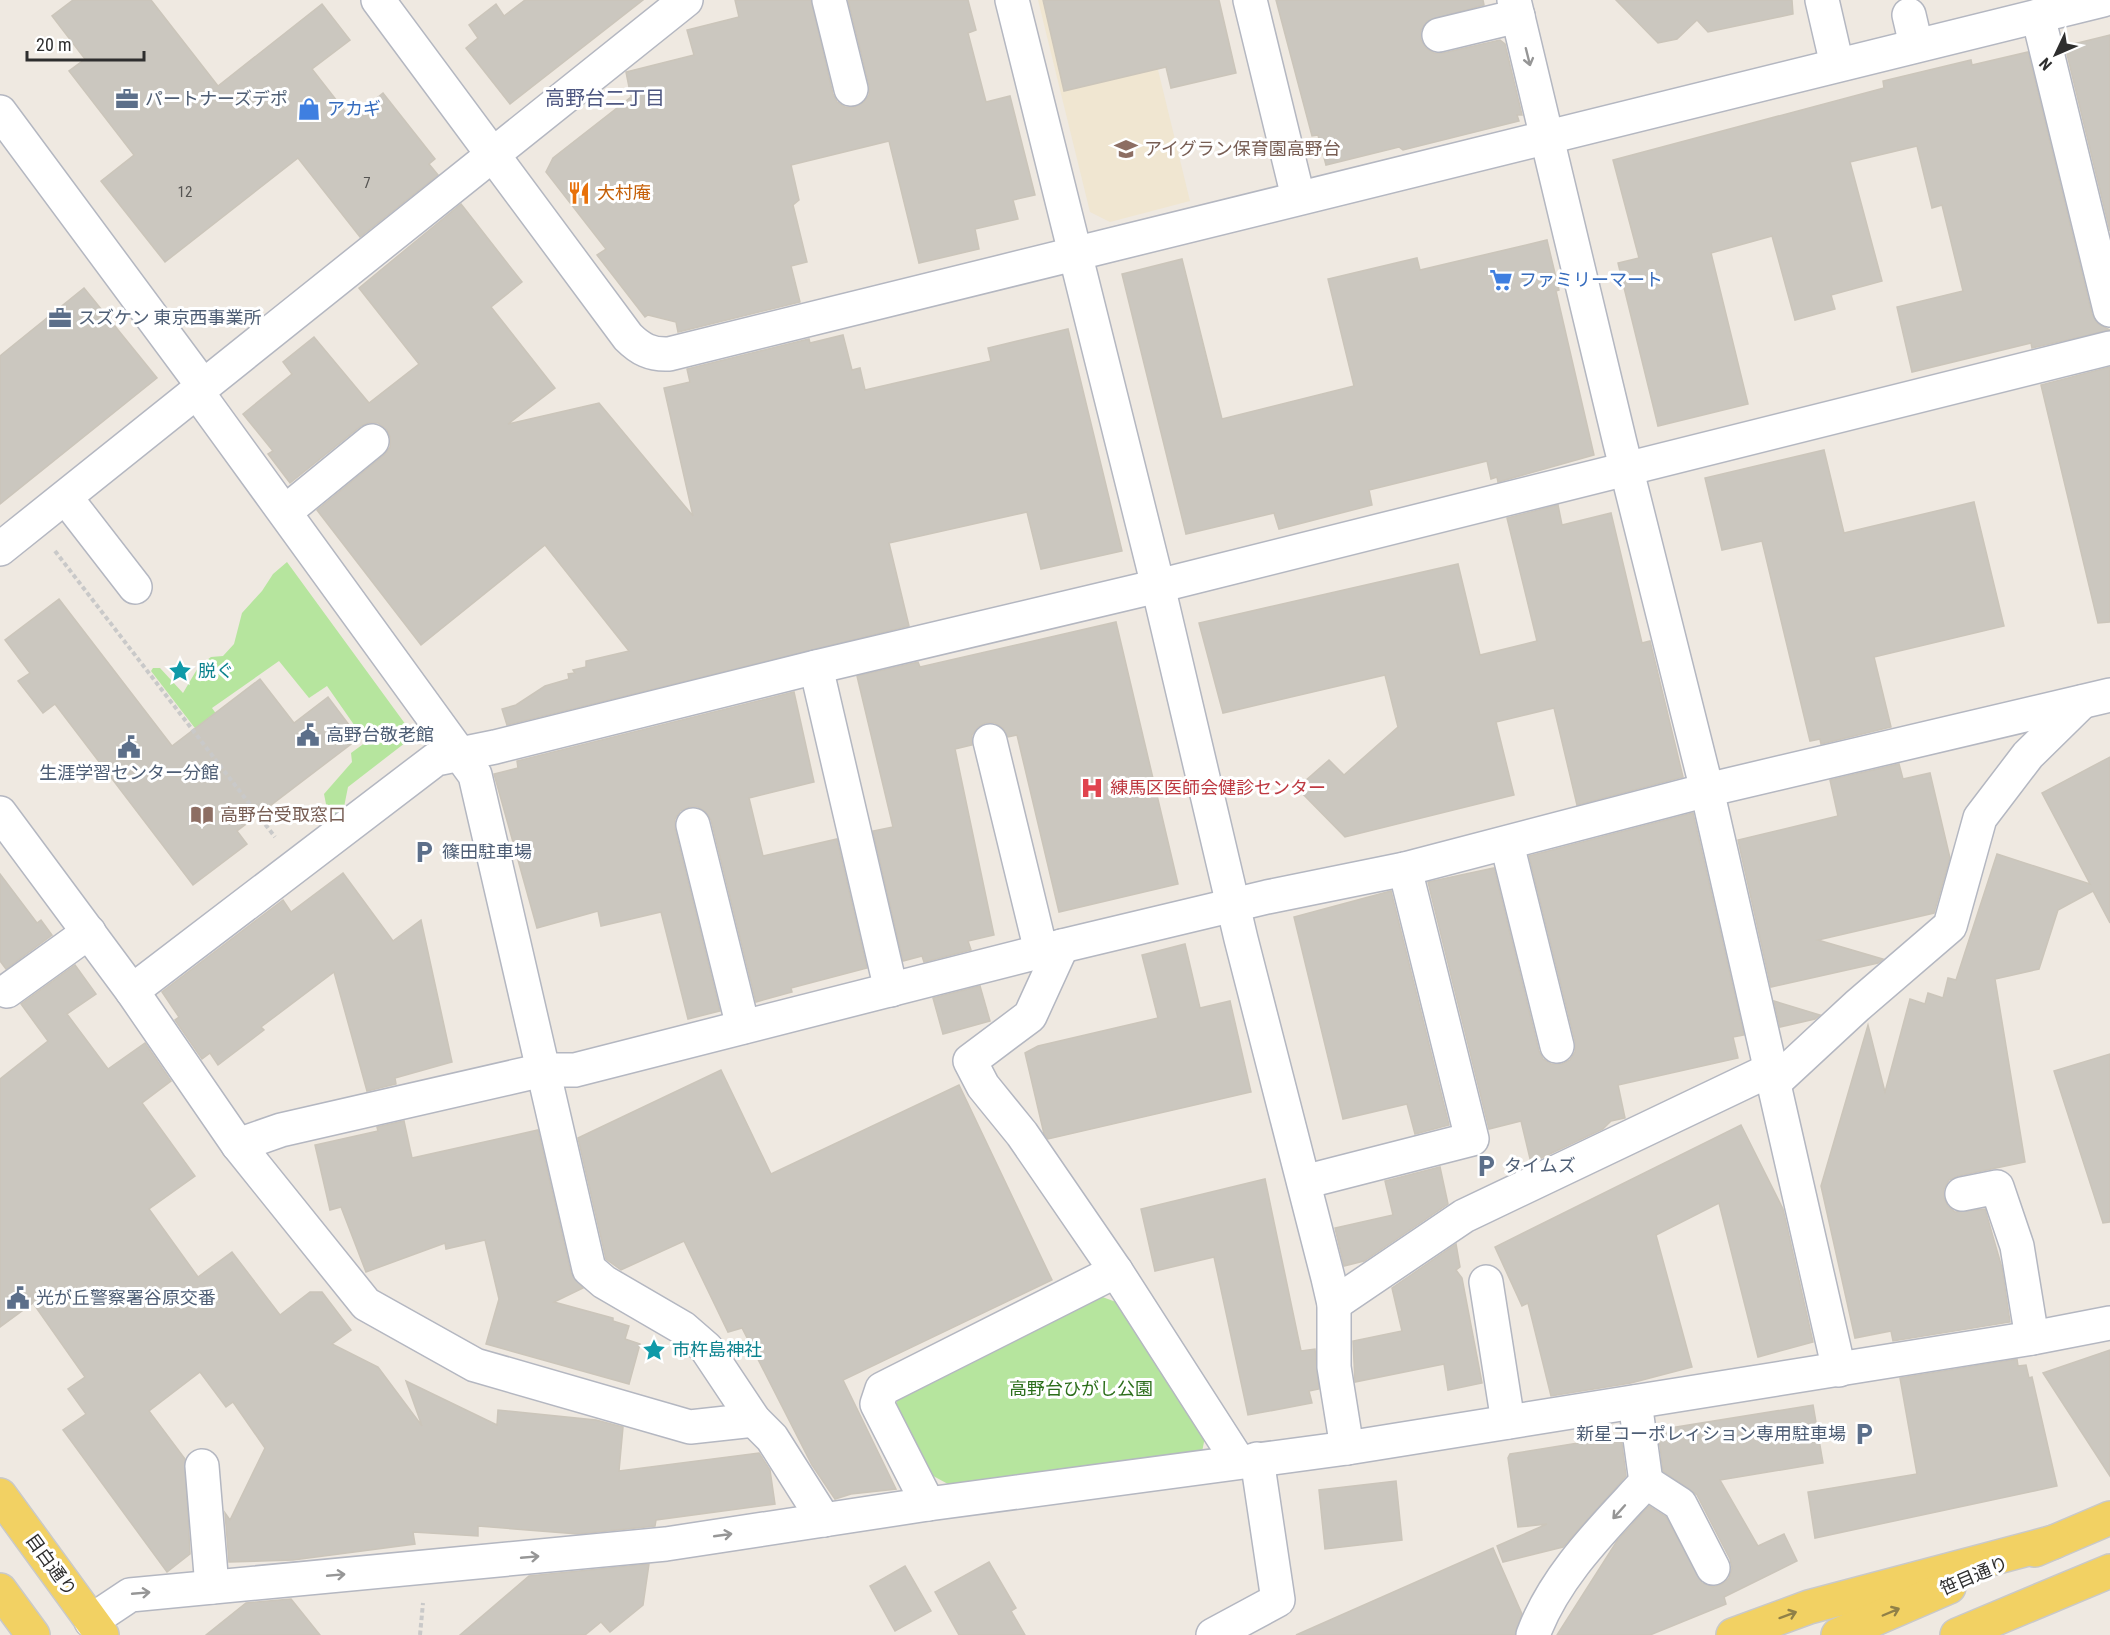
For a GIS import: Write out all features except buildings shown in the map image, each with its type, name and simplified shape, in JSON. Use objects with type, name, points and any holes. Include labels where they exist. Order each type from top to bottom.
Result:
[{"type":"main road","name":"目白通り","points":[[0,1495],[96,1628]]},
{"type":"main road","name":"笹目通り","points":[[1838,1635],[2110,1518]]},
{"type":"main road","points":[[1733,1635],[1809,1607],[2054,1542]]},
{"type":"main road","points":[[1957,1635],[2110,1571]]},
{"type":"main road","points":[[1995,1635],[2075,1586]]},
{"type":"street","points":[[378,0],[628,337],[636,346],[658,355],[1837,65],[1913,30],[2038,16],[2103,0]]},
{"type":"street","points":[[0,549],[34,524],[491,153],[686,0]]},
{"type":"street","points":[[829,0],[851,89]]},
{"type":"street","points":[[1012,0],[1158,586],[1233,905],[1334,1304],[1334,1367],[1347,1448]]},
{"type":"street","points":[[1250,0],[1298,197]]},
{"type":"street","points":[[1822,0],[1837,65]]},
{"type":"street","points":[[1439,35],[1516,8],[1626,468],[1707,790],[1774,1075],[1839,1370]]},
{"type":"street","points":[[2038,16],[2110,310]]},
{"type":"street","points":[[0,112],[475,775],[589,1269],[604,1282],[683,1328],[706,1348],[754,1420],[772,1438],[824,1521]]},
{"type":"street","points":[[132,991],[436,759],[495,747],[816,667],[1158,586],[2110,348]]},
{"type":"street","points":[[285,512],[372,441]]},
{"type":"street","points":[[66,498],[135,587]]},
{"type":"street","points":[[816,667],[891,990]]},
{"type":"street","points":[[238,1145],[281,1130],[543,1071],[575,1070],[1052,949],[1233,905],[1406,869],[1707,790],[2096,698]]},
{"type":"street","points":[[1334,1304],[1464,1216],[1774,1075],[1950,926],[1980,818],[2028,754],[2096,698]]},
{"type":"street","points":[[990,741],[1052,949],[1030,1016],[970,1061],[983,1086],[1022,1134],[1247,1460],[1278,1600],[1213,1635]]},
{"type":"street","points":[[0,813],[132,991],[238,1145],[366,1304],[475,1365],[690,1427],[754,1420]]},
{"type":"street","points":[[693,825],[743,1027]]},
{"type":"street","points":[[1507,844],[1557,1047]]},
{"type":"street","points":[[1304,1182],[1472,1139],[1406,869]]},
{"type":"street","points":[[8,991],[88,932]]},
{"type":"street","points":[[1962,1194],[1997,1187],[2017,1246],[2032,1338]]},
{"type":"street","points":[[928,1504],[877,1404],[882,1389],[1116,1271]]},
{"type":"street","points":[[1486,1282],[1508,1422]]},
{"type":"street","points":[[96,1628],[130,1594],[666,1544],[928,1504],[1347,1448],[1839,1370],[2110,1323]]},
{"type":"street","points":[[1635,1402],[1646,1482],[1680,1504],[1713,1568]]},
{"type":"street","points":[[202,1466],[212,1587]]},
{"type":"street","points":[[1533,1635],[1538,1622],[1579,1556],[1646,1482]]},
{"type":"path","points":[[34,524],[298,866]]},
{"type":"shaded area","name":"アイグラン保育園高野台","points":[[1038,0],[1141,0],[1190,201],[1110,222],[1090,212]]},
{"type":"green space","points":[[287,562],[414,736],[348,787],[344,807],[336,814],[327,809],[324,794],[352,762],[351,753],[366,742],[327,686],[309,698],[279,661],[212,708],[249,760],[231,775],[151,671],[153,668],[160,668],[183,693],[199,666],[211,657],[223,656],[234,644],[242,613],[262,591],[273,574]]},
{"type":"green space","name":"高野台ひがし公園","points":[[1097,1295],[1116,1302],[1206,1432],[1202,1452],[948,1484],[924,1471],[895,1407],[901,1390]]},
{"type":"place","name":"パートナーズデポ","points":[[127,99]]},
{"type":"place","name":"アカギ","points":[[309,109]]},
{"type":"place","name":"アイグラン保育園高野台","points":[[1126,149]]},
{"type":"place","name":"大村庵","points":[[579,193]]},
{"type":"place","name":"ファミリーマート","points":[[1501,280]]},
{"type":"place","name":"スズケン 東京西事業所","points":[[60,318]]},
{"type":"place","name":"脱ぐ","points":[[180,671]]},
{"type":"place","name":"高野台敬老館","points":[[308,735]]},
{"type":"place","name":"生涯学習センター分館","points":[[129,747]]},
{"type":"place","name":"練馬区医師会健診センター","points":[[1092,788]]},
{"type":"place","name":"高野台受取窓口","points":[[202,815]]},
{"type":"place","name":"篠田駐車場","points":[[424,852]]},
{"type":"place","name":"タイムズ","points":[[1486,1166]]},
{"type":"place","name":"光が丘警察署谷原交番","points":[[18,1298]]},
{"type":"place","name":"市杵島神社","points":[[654,1350]]},
{"type":"place","name":"新星コーポレィション専用駐車場","points":[[1864,1434]]},
{"type":"district","name":"高野台二丁目","points":[[605,98]]}]
